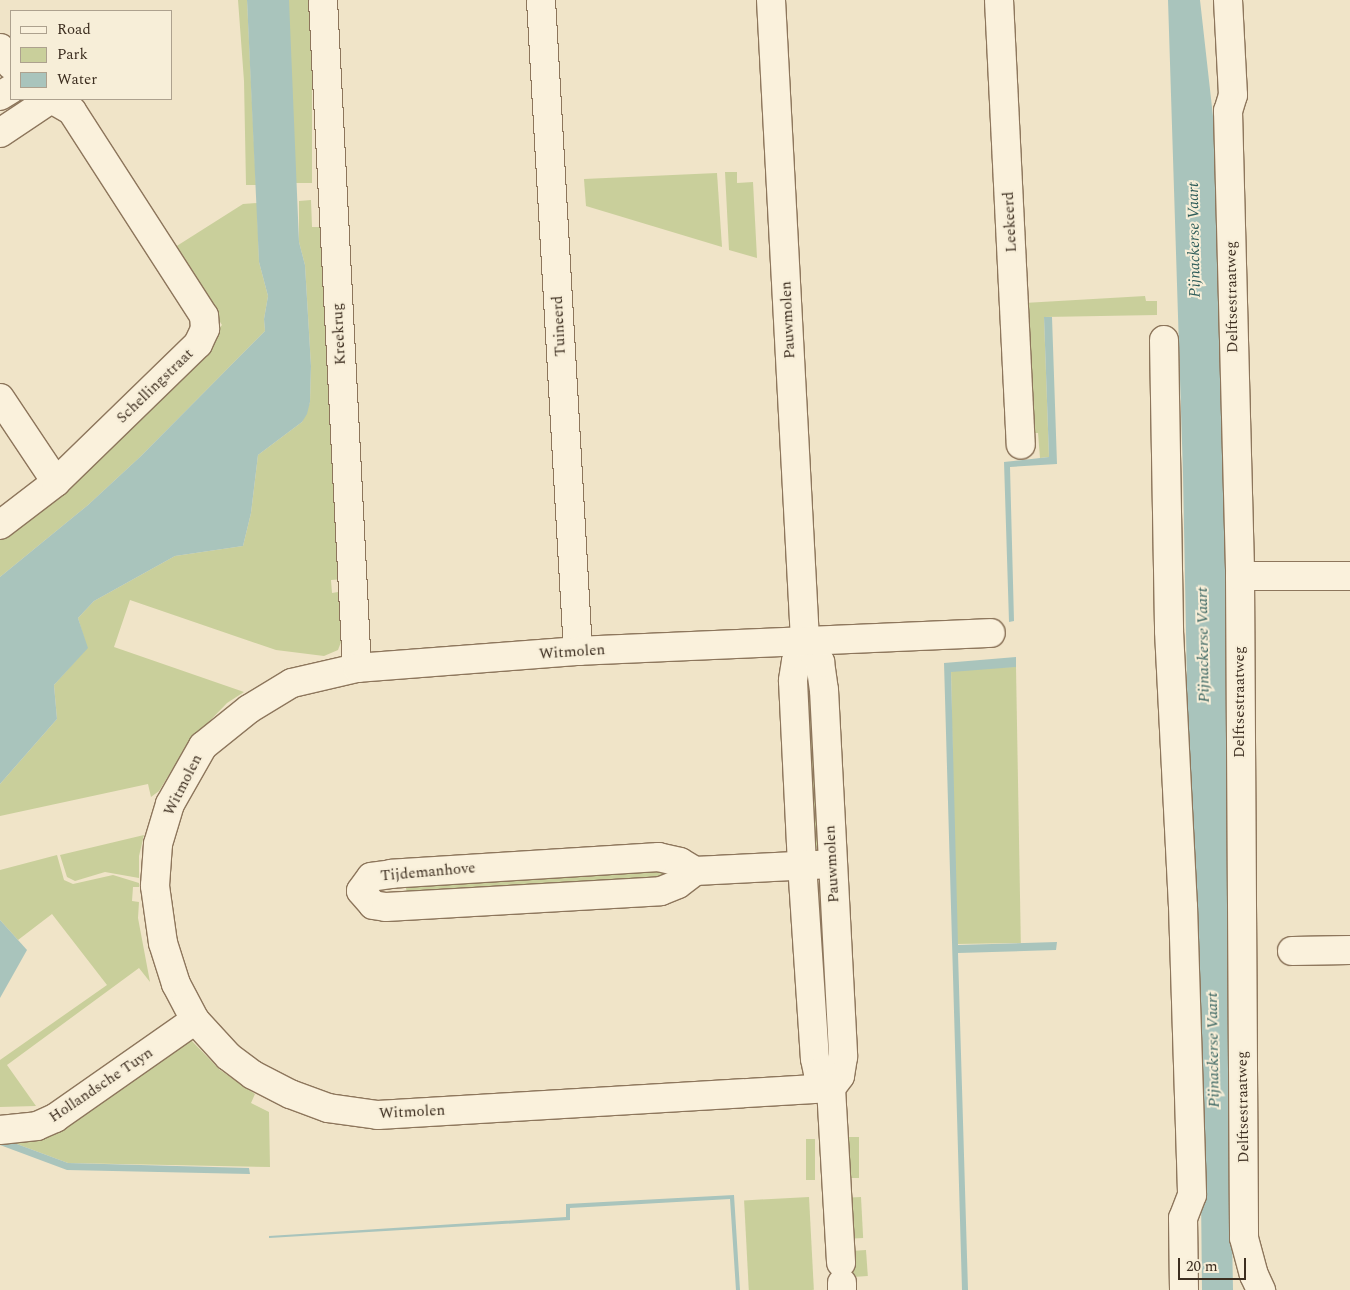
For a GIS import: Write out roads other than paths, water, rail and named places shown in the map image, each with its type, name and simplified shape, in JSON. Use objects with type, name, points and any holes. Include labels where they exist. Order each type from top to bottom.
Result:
[{"type":"street","name":"Kreekrug","points":[[323,0],[357,668]]},
{"type":"street","name":"Tuineerd","points":[[541,0],[578,651]]},
{"type":"street","name":"Pauwmolen","points":[[771,0],[805,640],[796,661],[794,681],[802,864],[815,1059],[818,1074],[831,1088],[842,1279]]},
{"type":"street","name":"Leekeerd","points":[[999,0],[1021,444]]},
{"type":"street","name":"Delftsestraatweg","points":[[1208,0],[1221,96],[1228,111]]},
{"type":"street","name":"Delftsestraatweg","points":[[1228,0],[1233,95],[1228,111],[1240,576],[1244,1238],[1254,1275],[1261,1290]]},
{"type":"street","points":[[0,48],[10,63]]},
{"type":"street","points":[[0,133],[50,100]]},
{"type":"street","name":"Schellingstraat","points":[[0,525],[56,482],[198,344],[202,338],[206,322],[163,250],[72,110],[53,100]]},
{"type":"street","points":[[1164,340],[1169,630],[1183,906],[1192,1195],[1183,1218],[1184,1290]]},
{"type":"street","points":[[0,398],[56,482]]},
{"type":"street","points":[[1240,576],[1350,576]]},
{"type":"street","name":"Witmolen","points":[[831,1088],[388,1114],[356,1113],[328,1108],[290,1094],[253,1075],[228,1056],[196,1020],[176,984],[163,942],[155,886],[158,844],[170,804],[203,746],[249,709],[292,683],[357,668],[578,651],[991,633]]},
{"type":"street","name":"Pauwmolen","points":[[805,640],[820,662],[824,690],[831,864],[843,1057],[840,1076],[831,1088]]},
{"type":"street","name":"Tijdemanhove","points":[[696,871],[680,862],[659,857],[392,874],[371,877],[362,891],[373,905],[386,907],[406,906],[661,891],[678,884],[696,871],[802,864],[831,864]]},
{"type":"street","points":[[1292,952],[1350,950]]},
{"type":"street","name":"Hollandsche Tuyn","points":[[0,1130],[37,1126],[56,1118],[196,1020]]},
{"type":"water","points":[[247,0],[289,0],[299,242],[305,265],[311,366],[310,402],[307,414],[302,422],[258,455],[251,513],[243,546],[175,556],[94,601],[78,618],[88,648],[54,685],[57,719],[0,784],[0,577],[88,505],[141,456],[265,331],[264,319],[268,296],[259,262]]},
{"type":"water","name":"Pijnackerse Vaart","points":[[1168,0],[1200,0],[1217,152],[1225,476],[1228,999],[1233,1290],[1202,1290],[1199,1006],[1188,739],[1183,474]]},
{"type":"water","points":[[1044,317],[1052,317],[1057,464],[1010,467],[1014,621],[1009,622],[1004,462],[1049,457]]},
{"type":"water","points":[[1016,657],[1016,667],[951,672],[958,945],[1057,942],[1056,950],[958,953],[968,1290],[962,1290],[944,663]]},
{"type":"water","points":[[0,920],[27,950],[0,998]]},
{"type":"water","points":[[0,1140],[6,1140],[68,1163],[249,1168],[250,1174],[67,1170],[0,1145]]},
{"type":"water","points":[[734,1195],[740,1290],[736,1290],[730,1199],[570,1208],[570,1220],[269,1238],[269,1236],[566,1217],[566,1204]]}]
